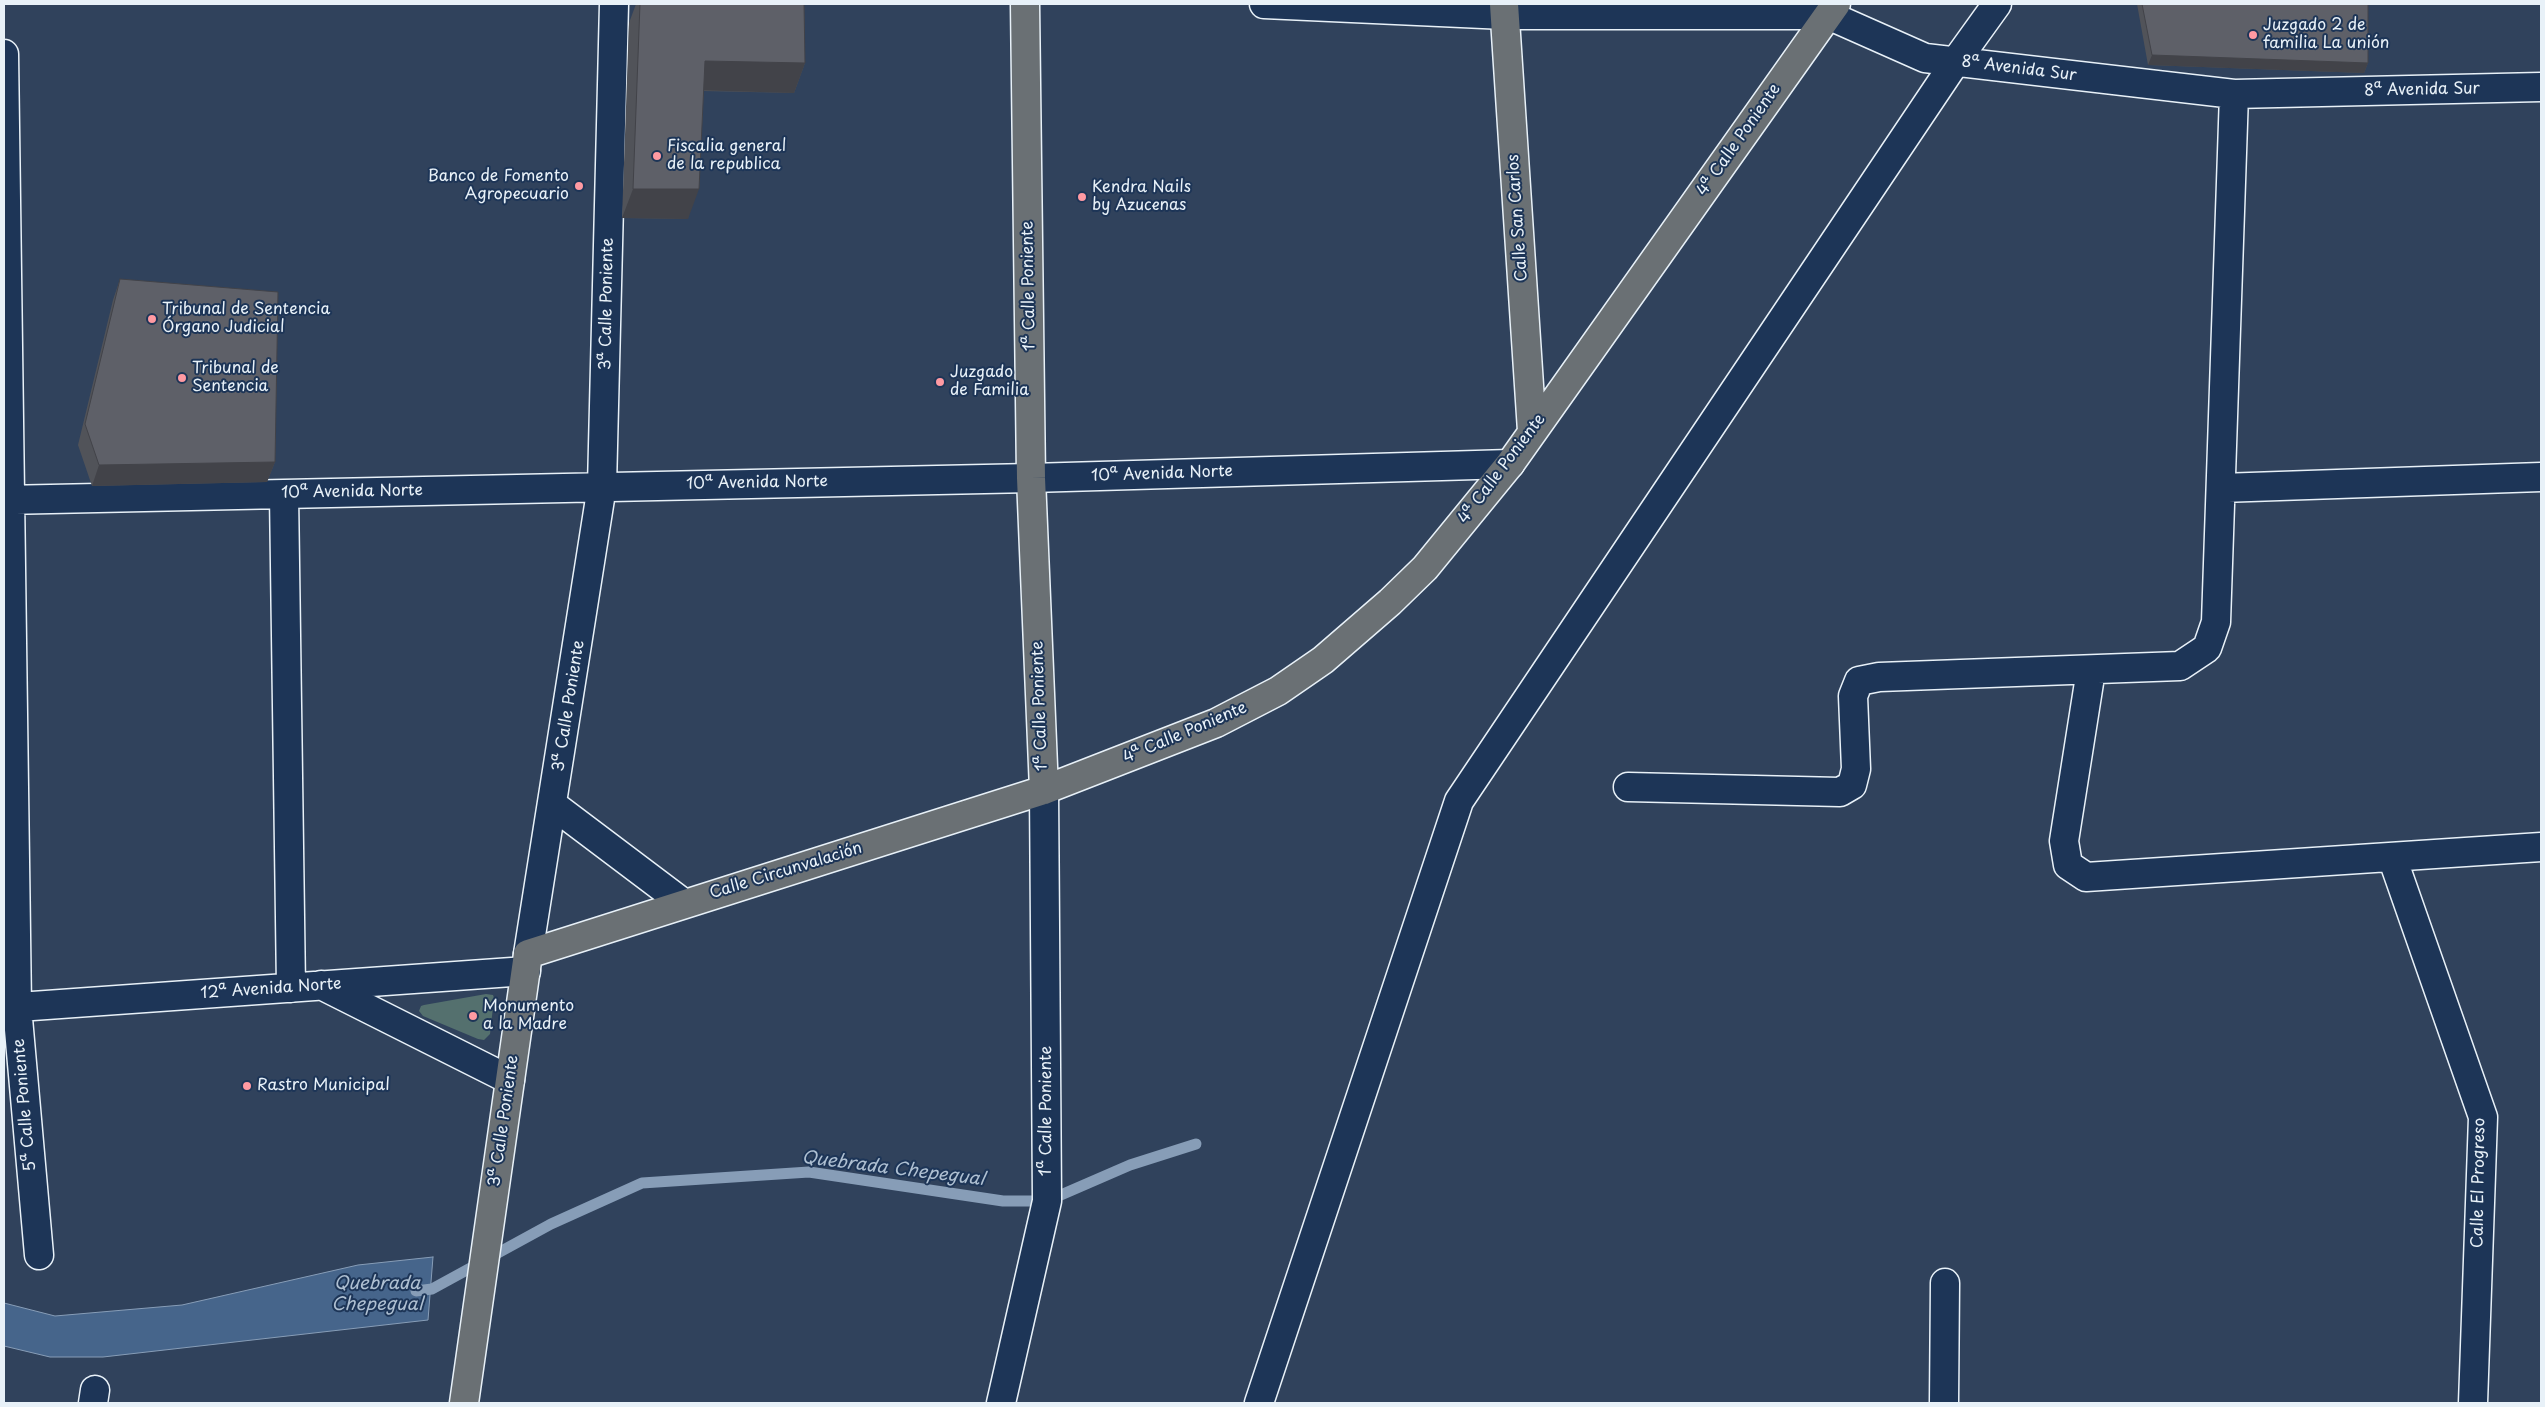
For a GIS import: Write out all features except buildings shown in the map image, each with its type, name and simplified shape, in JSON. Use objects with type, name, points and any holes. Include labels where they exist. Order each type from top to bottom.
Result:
[{"type":"main road","name":"1ª Calle Poniente","points":[[1025,4],[1031,478],[1044,790]]},
{"type":"main road","name":"4ª Calle Poniente","points":[[1044,790],[1216,723],[1278,691],[1323,660],[1390,602],[1425,568],[1510,464],[1831,7]]},
{"type":"main road","name":"Calle San Carlos","points":[[1505,9],[1532,431]]},
{"type":"main road","name":"Calle Circunvalación","points":[[527,963],[683,904],[1044,790]]},
{"type":"main road","name":"3ª Calle Poniente","points":[[464,1403],[527,963]]},
{"type":"street","name":"3ª Calle Poniente","points":[[527,963],[602,486],[614,4]]},
{"type":"street","name":"8ª Avenida Sur","points":[[1264,4],[1505,9],[1831,7],[1925,58],[2234,94],[2541,87]]},
{"type":"street","points":[[1259,1403],[1459,801],[1956,61],[1997,4]]},
{"type":"street","name":"5ª Calle Poniente","points":[[4,54],[10,1007],[38,1255]]},
{"type":"street","points":[[1628,787],[1840,792],[1852,785],[1856,769],[1852,696],[1859,681],[1879,678],[2180,666],[2207,648],[2216,622],[2234,94]]},
{"type":"street","name":"10ª Avenida Norte","points":[[8,500],[1031,478],[1510,464]]},
{"type":"street","points":[[2220,488],[2541,476]]},
{"type":"street","points":[[284,494],[291,988]]},
{"type":"street","points":[[2091,670],[2064,841],[2068,866],[2086,877],[2541,847]]},
{"type":"street","name":"1ª Calle Poniente","points":[[1001,1403],[1047,1201],[1044,790]]},
{"type":"street","points":[[553,805],[683,904]]},
{"type":"street","name":"Calle El Progreso","points":[[2392,857],[2483,1117],[2474,1403]]},
{"type":"street","name":"12ª Avenida Norte","points":[[10,1007],[321,986],[527,963]]},
{"type":"street","points":[[321,986],[510,1080]]},
{"type":"street","points":[[1944,1403],[1945,1283]]},
{"type":"green space","points":[[486,994],[493,995],[494,998],[490,1034],[484,1040],[423,1016],[419,1011],[421,1006],[424,1005]]},
{"type":"water","name":"Quebrada Chepegual","points":[[433,1257],[428,1320],[103,1357],[50,1357],[4,1346],[4,1303],[55,1316],[182,1305],[358,1265]]},
{"type":"waterway","name":"Quebrada Chepegual","points":[[416,1291],[432,1289],[551,1224],[642,1183],[809,1172],[1003,1201],[1047,1201],[1130,1165],[1196,1144]]},
{"type":"place","name":"Juzgado 2 de familia La unión","points":[[2253,35]]},
{"type":"place","name":"Fiscalia general de la republica","points":[[657,156]]},
{"type":"place","name":"Banco de Fomento Agropecuario","points":[[579,186]]},
{"type":"place","name":"Kendra Nails by Azucenas","points":[[1082,197]]},
{"type":"place","name":"Tribunal de Sentencia Órgano Judicial","points":[[152,319]]},
{"type":"place","name":"Tribunal de Sentencia","points":[[182,378]]},
{"type":"place","name":"Juzgado de Familia","points":[[940,382]]},
{"type":"place","name":"Monumento a la Madre","points":[[473,1016]]},
{"type":"place","name":"Rastro Municipal","points":[[247,1086]]}]
